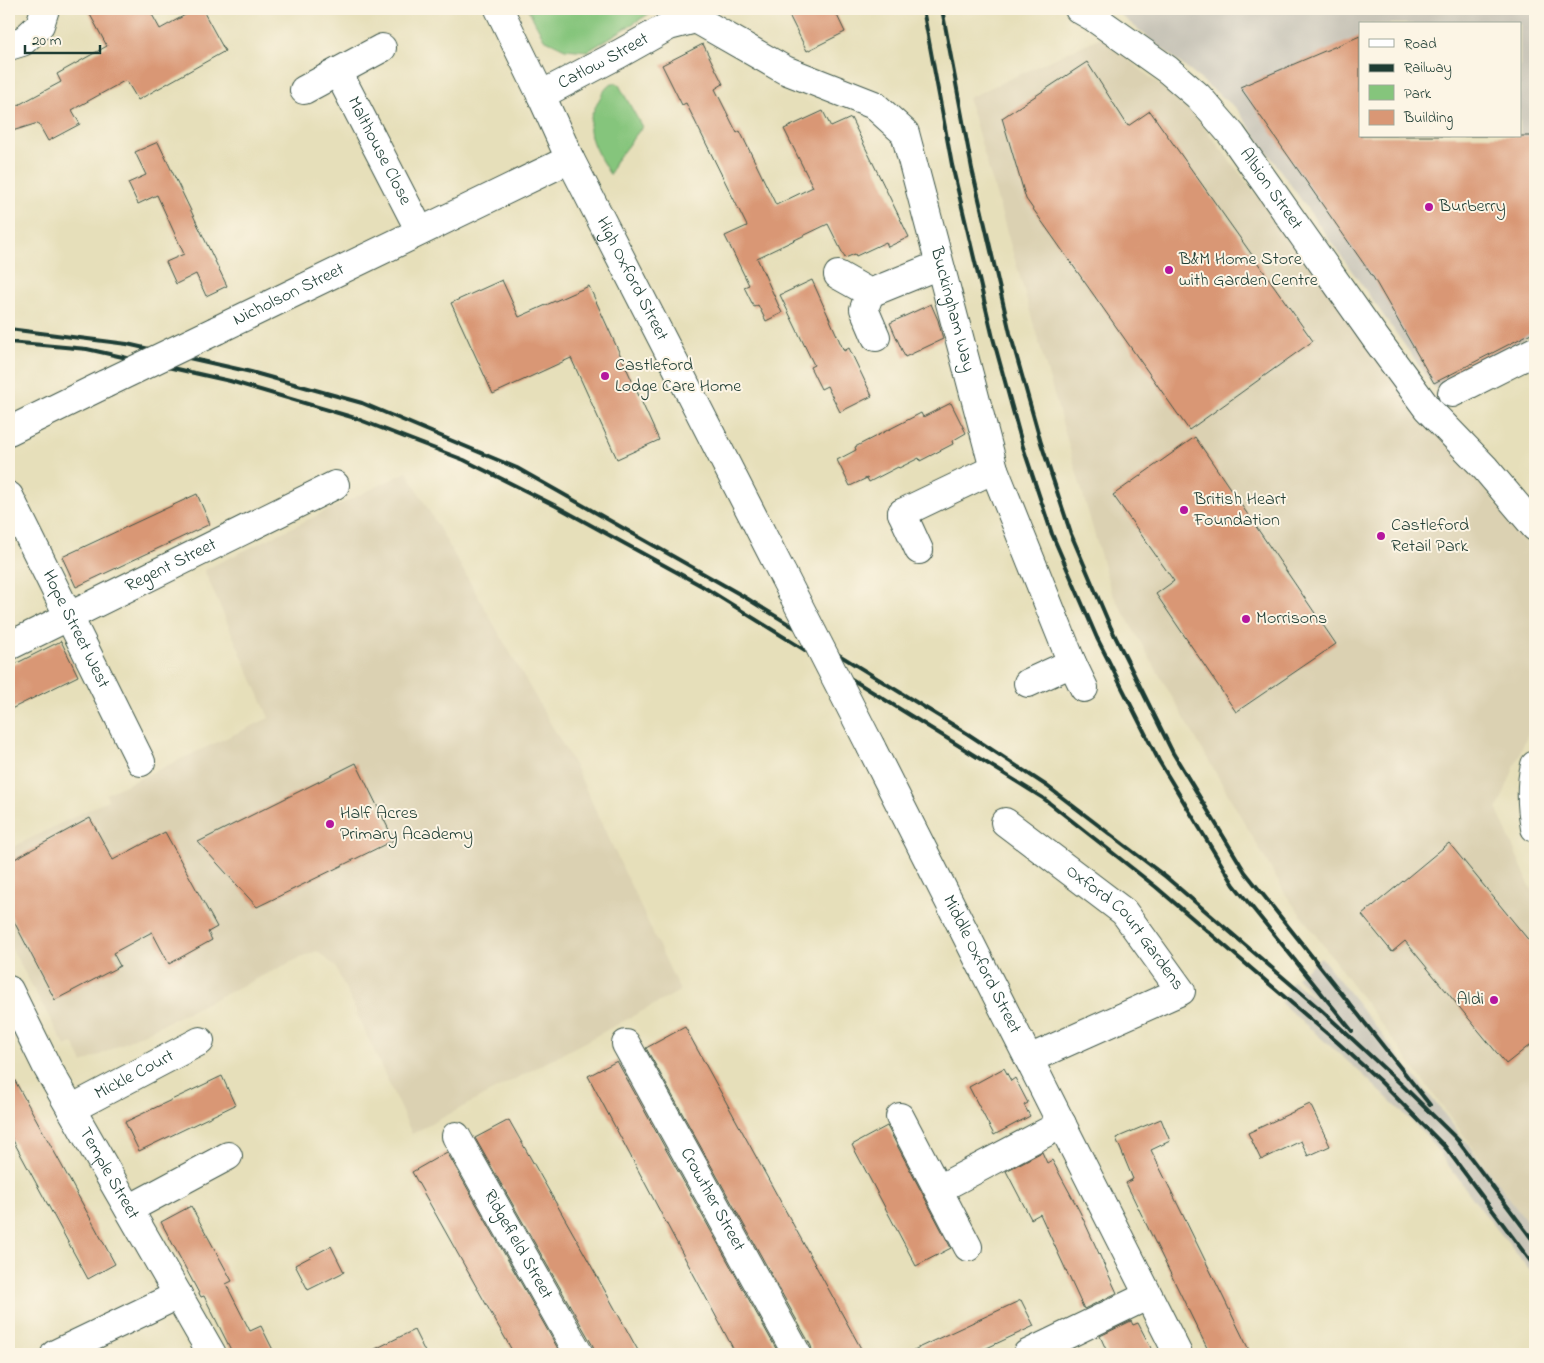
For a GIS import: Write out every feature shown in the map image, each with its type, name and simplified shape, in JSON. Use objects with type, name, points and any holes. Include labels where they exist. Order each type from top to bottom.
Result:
[{"type":"street","points":[[9,46],[22,42],[40,25],[45,9]]},
{"type":"street","name":"High Oxford Street","points":[[499,9],[542,95],[570,159],[783,575]]},
{"type":"street","name":"Albion Street","points":[[1079,9],[1168,70],[1198,96],[1232,135],[1427,408],[1533,521]]},
{"type":"street","name":"Catlow Street","points":[[542,95],[669,26],[696,19]]},
{"type":"street","name":"Buckingham Way","points":[[696,19],[786,70],[874,105],[905,133],[994,469],[1072,663],[1084,688]]},
{"type":"street","points":[[304,90],[382,48]]},
{"type":"street","name":"Malthouse Close","points":[[338,72],[420,231]]},
{"type":"street","name":"Nicholson Street","points":[[9,431],[570,159]]},
{"type":"street","points":[[876,337],[864,309],[870,293],[939,265]]},
{"type":"street","points":[[838,275],[870,293]]},
{"type":"street","points":[[1452,393],[1535,350]]},
{"type":"street","points":[[919,550],[894,511],[994,469]]},
{"type":"street","name":"Regent Street","points":[[9,646],[335,485]]},
{"type":"street","name":"Hope Street West","points":[[9,496],[141,762]]},
{"type":"street","name":"Middle Oxford Street","points":[[783,575],[1178,1354]]},
{"type":"street","points":[[1028,683],[1072,663]]},
{"type":"street","points":[[1535,765],[1531,803],[1535,828]]},
{"type":"street","name":"Oxford Court Gardens","points":[[1005,822],[1124,912],[1181,991],[1029,1059]]},
{"type":"street","name":"Temple Street","points":[[9,990],[47,1067],[212,1354]]},
{"type":"street","name":"Mickle Court","points":[[71,1109],[200,1041]]},
{"type":"street","name":"Crowther Street","points":[[626,1044],[797,1354]]},
{"type":"street","points":[[900,1117],[968,1247]]},
{"type":"street","points":[[939,1189],[1062,1124]]},
{"type":"street","name":"Ridgefield Street","points":[[456,1136],[579,1354]]},
{"type":"street","points":[[129,1210],[228,1156]]},
{"type":"street","points":[[55,1354],[178,1295]]},
{"type":"street","points":[[1027,1354],[1147,1296]]},
{"type":"shaded area","name":"Burberry","points":[[1113,9],[1535,9],[1535,333],[1435,388],[1236,108]]},
{"type":"shaded area","name":"Castleford Retail Park","points":[[1101,37],[1192,112],[1535,553],[1535,716],[1497,810],[1529,884],[1535,893],[1535,1232],[1286,895],[1111,591],[968,98]]},
{"type":"shaded area","name":"Half Acres Primary Academy","points":[[407,472],[576,768],[680,991],[412,1134],[335,966],[317,951],[83,1063],[73,1043],[65,1046],[9,944],[9,849],[108,800],[106,794],[269,718],[204,570]]},
{"type":"shaded area","points":[[1321,957],[1535,1232],[1535,1277],[1474,1200],[1426,1135],[1361,1073],[1281,1003],[1292,981],[1318,1001],[1297,977]]},
{"type":"green space","points":[[528,9],[657,9],[588,51],[565,49],[544,39]]},
{"type":"green space","points":[[612,83],[619,85],[642,127],[615,162],[610,175],[593,144],[590,124],[601,96]]},
{"type":"building","points":[[87,9],[149,9],[160,29],[196,9],[202,9],[225,51],[138,100],[126,80],[72,110],[80,124],[48,141],[38,123],[9,132],[9,110],[61,82],[57,74],[107,46]]},
{"type":"building","points":[[786,9],[834,9],[845,32],[807,51]]},
{"type":"building","name":"Burberry","points":[[1359,36],[1359,138],[1522,138],[1522,136],[1535,136],[1535,331],[1434,383],[1373,277],[1240,87]]},
{"type":"building","points":[[703,44],[723,84],[715,89],[737,133],[740,131],[776,205],[813,187],[784,129],[823,111],[831,127],[851,118],[909,237],[888,247],[886,242],[856,256],[855,254],[845,258],[828,224],[757,258],[782,313],[766,321],[758,305],[754,307],[744,287],[749,285],[725,236],[747,226],[686,103],[682,105],[662,65]]},
{"type":"building","name":"B&M Home Store with Garden Centre","points":[[1087,62],[1128,126],[1150,111],[1313,341],[1189,430],[1026,199],[1002,118]]},
{"type":"building","points":[[158,142],[227,286],[206,296],[196,274],[176,284],[166,262],[184,254],[157,195],[138,204],[128,183],[146,175],[135,152]]},
{"type":"building","name":"Castleford Lodge Care Home","points":[[502,280],[519,317],[589,286],[659,440],[617,459],[571,358],[493,394],[451,303]]},
{"type":"building","points":[[812,280],[844,351],[849,348],[872,396],[840,412],[827,386],[821,389],[810,367],[814,365],[780,295]]},
{"type":"building","points":[[931,304],[943,339],[905,357],[890,323]]},
{"type":"building","points":[[951,403],[966,433],[952,441],[953,444],[920,461],[919,458],[869,482],[867,478],[850,486],[837,460],[856,450],[855,447],[921,413],[923,417]]},
{"type":"building","name":"Morrisons","points":[[1195,437],[1336,644],[1236,712],[1156,594],[1174,581],[1113,495]]},
{"type":"building","points":[[197,494],[210,524],[76,587],[62,557]]},
{"type":"building","points":[[61,641],[78,676],[9,710],[9,667]]},
{"type":"building","points":[[356,763],[394,840],[257,907],[198,842]]},
{"type":"building","points":[[90,818],[113,860],[165,832],[217,927],[208,932],[212,940],[169,964],[152,932],[113,953],[120,966],[55,1000],[9,912],[9,862]]},
{"type":"building","name":"Aldi","points":[[1449,843],[1535,948],[1535,1041],[1506,1064],[1405,941],[1392,952],[1362,915]]},
{"type":"building","points":[[685,1027],[864,1354],[813,1354],[811,1346],[646,1048]]},
{"type":"building","points":[[617,1061],[779,1354],[736,1354],[588,1076]]},
{"type":"building","points":[[1004,1068],[1011,1081],[1015,1078],[1028,1103],[1024,1105],[1030,1116],[994,1135],[969,1087]]},
{"type":"building","points":[[9,1070],[115,1264],[88,1279],[9,1133]]},
{"type":"building","points":[[222,1076],[235,1105],[139,1151],[125,1122]]},
{"type":"building","points":[[1310,1104],[1330,1146],[1308,1156],[1301,1141],[1261,1160],[1248,1133]]},
{"type":"building","points":[[1161,1119],[1170,1141],[1151,1150],[1251,1354],[1210,1354],[1126,1183],[1133,1179],[1116,1138]]},
{"type":"building","points":[[509,1120],[640,1354],[595,1354],[593,1346],[475,1138]]},
{"type":"building","points":[[887,1126],[951,1248],[916,1266],[852,1145]]},
{"type":"building","points":[[447,1152],[561,1354],[514,1354],[412,1172]]},
{"type":"building","points":[[1042,1152],[1047,1163],[1052,1160],[1080,1212],[1117,1293],[1084,1309],[1040,1214],[1031,1219],[1006,1171]]},
{"type":"building","points":[[191,1206],[232,1281],[226,1284],[250,1331],[261,1326],[275,1354],[233,1354],[204,1296],[201,1297],[161,1222]]},
{"type":"building","points":[[331,1246],[344,1272],[308,1290],[295,1265]]},
{"type":"building","points":[[1021,1300],[1034,1326],[974,1354],[905,1354]]},
{"type":"building","points":[[1131,1321],[1133,1325],[1138,1323],[1154,1354],[1108,1354],[1100,1336]]},
{"type":"building","points":[[414,1330],[426,1354],[365,1354]]},
{"type":"railway","points":[[923,9],[952,165],[993,338],[1023,447],[1052,534],[1097,638],[1159,761],[1234,885],[1352,1031]]},
{"type":"railway","points":[[942,9],[972,169],[1010,333],[1041,443],[1071,534],[1111,628],[1173,753],[1245,872],[1430,1105]]},
{"type":"railway","points":[[9,329],[127,344],[251,372],[362,403],[517,468],[743,596],[968,734],[1047,786],[1166,877],[1321,1010],[1459,1141]]},
{"type":"railway","points":[[9,342],[87,349],[230,381],[355,418],[464,460],[556,506],[702,586],[1043,798],[1156,887],[1336,1041],[1380,1081],[1447,1149]]},
{"type":"railway","points":[[1455,1137],[1535,1243]]},
{"type":"railway","points":[[1443,1144],[1535,1267]]},
{"type":"place","name":"Burberry","points":[[1429,207]]},
{"type":"place","name":"B&M Home Store with Garden Centre","points":[[1169,270]]},
{"type":"place","name":"Castleford Lodge Care Home","points":[[605,376]]},
{"type":"place","name":"British Heart Foundation","points":[[1184,510]]},
{"type":"place","name":"Castleford Retail Park","points":[[1381,536]]},
{"type":"place","name":"Morrisons","points":[[1246,619]]},
{"type":"place","name":"Half Acres Primary Academy","points":[[330,824]]},
{"type":"place","name":"Aldi","points":[[1494,1000]]}]
